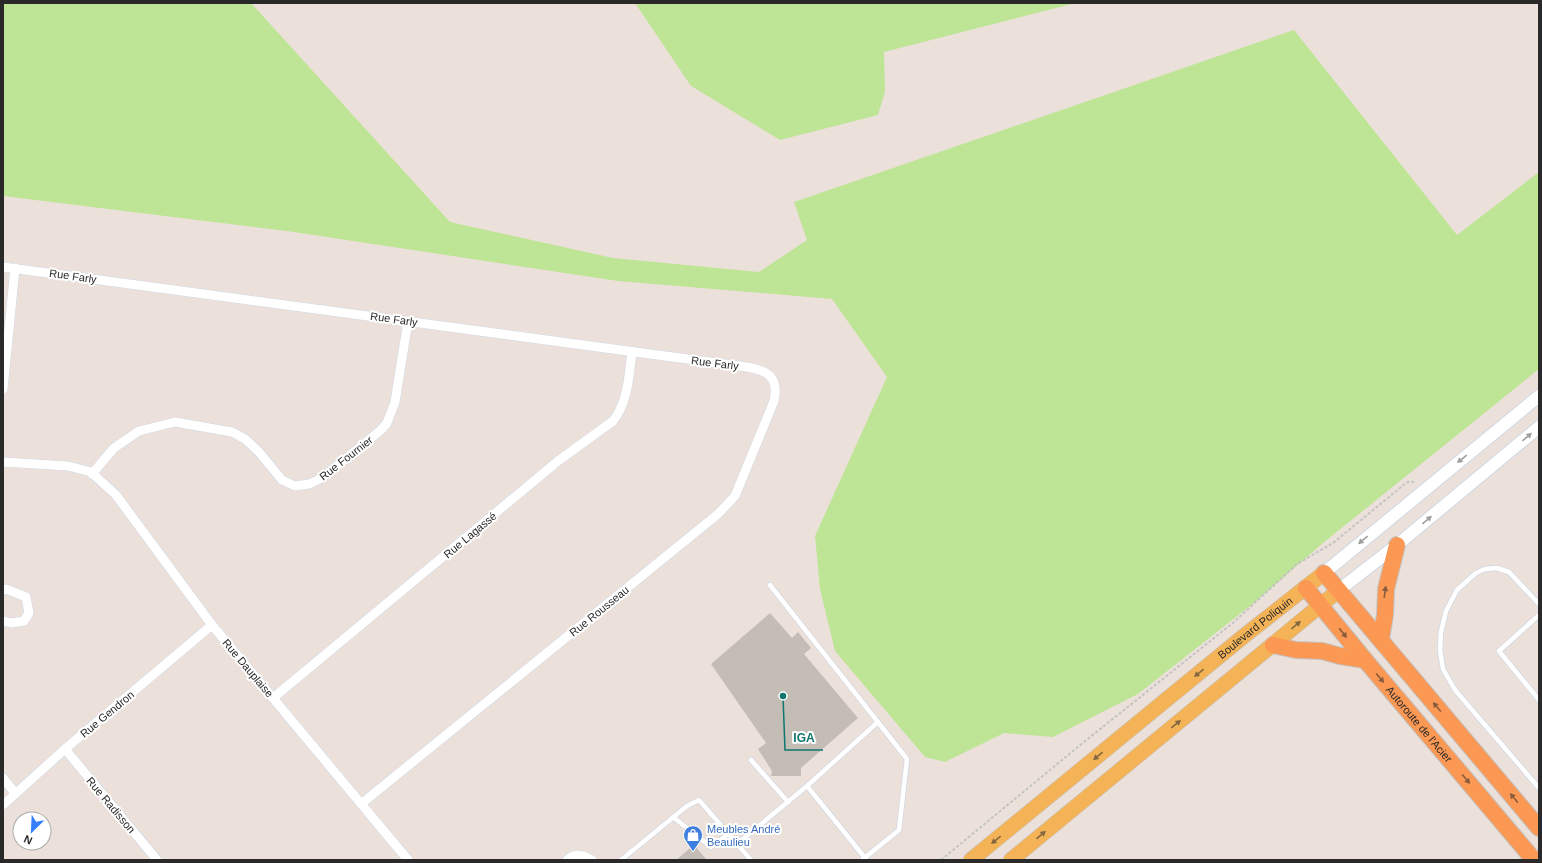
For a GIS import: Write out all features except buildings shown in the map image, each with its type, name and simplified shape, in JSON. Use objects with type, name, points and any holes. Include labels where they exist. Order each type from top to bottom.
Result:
[{"type":"highway","points":[[1381,639],[1385,615],[1386,589],[1397,545]]},
{"type":"highway","points":[[1324,573],[1539,828]]},
{"type":"highway","name":"Autoroute de l'Acier","points":[[1306,588],[1534,860]]},
{"type":"highway","points":[[1273,645],[1296,650],[1314,650],[1365,660]]},
{"type":"main road","name":"Boulevard Poliquin","points":[[971,860],[1244,636],[1324,573]]},
{"type":"main road","name":"Boulevard Poliquin","points":[[1011,860],[1339,590]]},
{"type":"street","name":"Rue Farly","points":[[3,266],[756,368],[771,376]]},
{"type":"street","points":[[3,389],[6,328],[15,268]]},
{"type":"street","name":"Rue Fournier","points":[[92,474],[114,448],[139,431],[175,422],[232,432],[244,439],[259,452],[282,480],[295,486],[309,484],[322,478],[381,430],[387,423],[396,402],[408,321]]},
{"type":"street","name":"Rue Lagassé","points":[[273,698],[558,461],[613,421],[619,413],[625,398],[632,352]]},
{"type":"street","name":"Rue Rousseau","points":[[361,804],[730,503],[735,496],[774,401],[776,385],[771,376]]},
{"type":"street","name":"Boulevard Poliquin","points":[[1324,573],[1539,396]]},
{"type":"street","name":"Boulevard Poliquin","points":[[1339,590],[1397,545],[1539,427]]},
{"type":"street","points":[[3,462],[68,466],[92,474]]},
{"type":"street","name":"Rue Dauplaise","points":[[92,474],[116,495],[212,624],[408,860]]},
{"type":"street","points":[[3,590],[6,589],[26,597],[29,613],[24,621],[10,623],[3,621]]},
{"type":"street","name":"Rue Gendron","points":[[3,805],[65,749],[212,624]]},
{"type":"street","name":"Rue Radisson","points":[[65,749],[157,860]]},
{"type":"street","points":[[3,778],[15,793]]},
{"type":"street","points":[[567,860],[572,856],[583,855],[592,860]]},
{"type":"lane","points":[[1539,604],[1509,572],[1497,568],[1485,568],[1476,573],[1457,590],[1446,611],[1441,632],[1440,650],[1443,669],[1455,690],[1539,788]]},
{"type":"lane","points":[[770,585],[907,759],[899,830],[864,859],[806,786]]},
{"type":"lane","points":[[1539,615],[1499,651],[1539,700]]},
{"type":"lane","points":[[737,844],[788,802],[878,722]]},
{"type":"lane","points":[[751,760],[788,802]]},
{"type":"lane","points":[[621,860],[687,806],[699,800],[751,860]]},
{"type":"lane","points":[[673,817],[711,846],[728,834]]},
{"type":"path","name":"Boulevard Poliquin","points":[[941,860],[1079,746],[1234,622],[1297,564],[1332,543],[1406,483],[1410,481],[1414,482]]},
{"type":"green space","points":[[3,3],[251,3],[450,222],[613,258],[759,272],[807,240],[794,202],[1294,30],[1457,235],[1539,172],[1539,369],[1323,543],[1254,603],[1138,694],[1053,737],[1004,733],[945,762],[925,757],[835,651],[820,589],[815,536],[887,377],[832,299],[618,281],[287,231],[3,196]]},
{"type":"green space","points":[[635,3],[1076,3],[884,52],[885,92],[878,115],[780,140],[691,86]]},
{"type":"place","name":"IGA","points":[[783,696]]},
{"type":"place","name":"Meubles André Beaulieu","points":[[693,852]]}]
